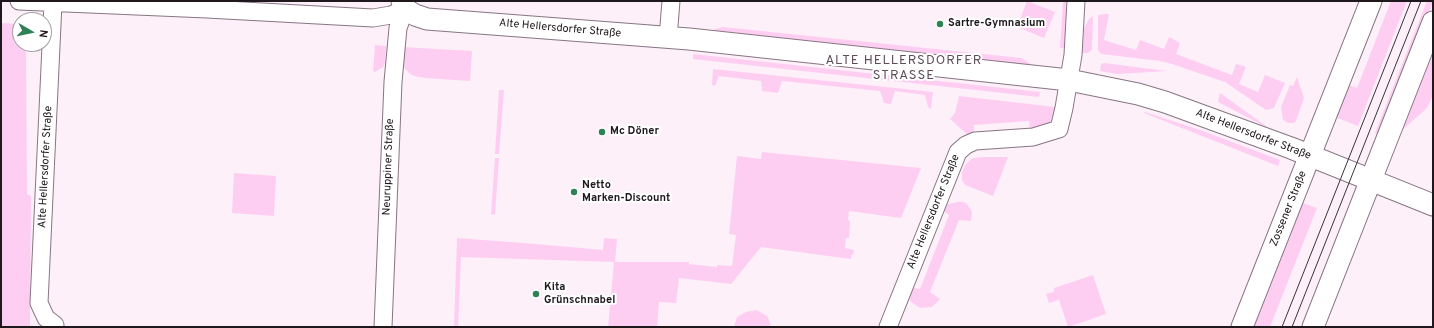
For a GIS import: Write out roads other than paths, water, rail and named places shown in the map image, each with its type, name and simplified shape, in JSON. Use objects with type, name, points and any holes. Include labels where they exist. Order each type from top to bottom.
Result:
[{"type":"street","points":[[19,1],[199,8],[373,18],[391,15],[404,5]]},
{"type":"street","points":[[668,38],[671,1]]},
{"type":"street","points":[[1069,80],[1073,55],[1076,1]]},
{"type":"street","name":"Zossener Straße","points":[[1242,327],[1371,1]]},
{"type":"street","name":"Alte Hellersdorfer Straße","points":[[53,3],[39,303],[46,318],[55,325]]},
{"type":"street","name":"Alte Hellersdorfer Straße","points":[[404,5],[415,15],[427,19],[668,38],[1069,80],[1138,94],[1165,102],[1310,156],[1433,205]]},
{"type":"street","name":"Neuruppiner Straße","points":[[383,327],[393,82],[398,28],[404,5]]},
{"type":"street","points":[[1313,327],[1433,22]]},
{"type":"street","name":"Alte Hellersdorfer Straße","points":[[888,327],[958,152],[975,141],[1033,137],[1059,129],[1069,80]]},
{"type":"tram line","points":[[1282,327],[1411,1]]},
{"type":"tram line","points":[[1292,327],[1421,1]]},
{"type":"place","name":"Sartre-Gymnasium","points":[[940,24]]},
{"type":"place","name":"Mc Döner","points":[[602,132]]},
{"type":"place","name":"Netto Marken-Discount","points":[[574,192]]},
{"type":"place","name":"Kita Grünschnabel","points":[[536,294]]},
{"type":"district","name":"ALTE HELLERSDORFER STRASSE","points":[[904,68]]}]
